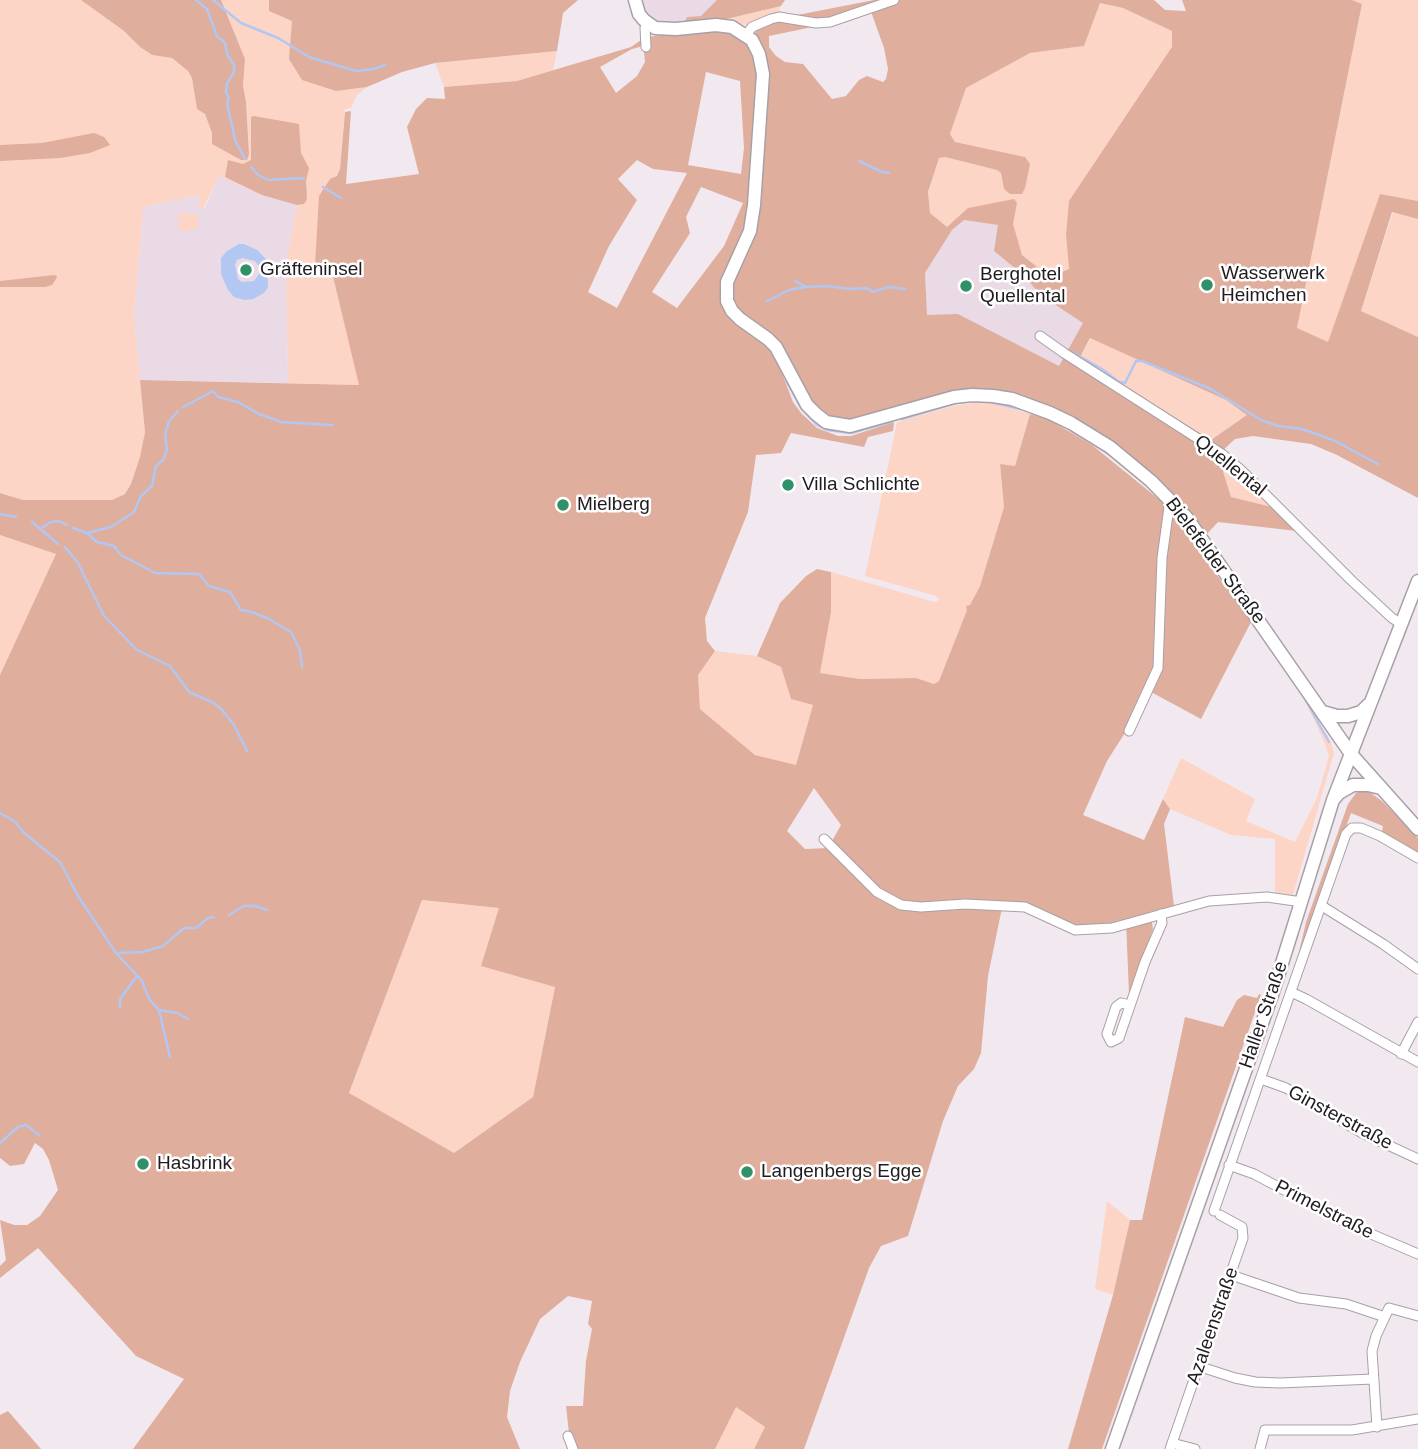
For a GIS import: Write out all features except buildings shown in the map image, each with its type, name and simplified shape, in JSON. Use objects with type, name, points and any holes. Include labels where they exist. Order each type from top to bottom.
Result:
[{"type":"main road","points":[[635,0],[639,14],[656,28],[725,26],[746,35]]},
{"type":"main road","name":"Bielefelder Straße","points":[[746,35],[752,40],[762,64],[761,125],[750,231],[727,282],[727,301],[740,319],[776,347],[807,405],[826,422],[850,426],[954,397],[983,395],[1012,399],[1050,413],[1091,435],[1128,461],[1172,502],[1219,562],[1351,754],[1418,829]]},
{"type":"main road","name":"Haller Straße","points":[[1112,1449],[1302,902],[1333,800],[1418,581]]},
{"type":"main road","points":[[1323,712],[1348,716],[1360,712],[1368,705]]},
{"type":"main road","points":[[1333,800],[1353,785],[1381,788]]},
{"type":"street","points":[[746,35],[760,22],[779,17],[816,23],[830,22],[894,0]]},
{"type":"street","points":[[646,47],[645,28],[649,24]]},
{"type":"street","name":"Quellental","points":[[1040,336],[1222,454],[1361,589],[1400,623]]},
{"type":"street","points":[[1129,731],[1158,668],[1162,558],[1172,502]]},
{"type":"street","points":[[1230,1165],[1349,830],[1357,827],[1380,836],[1418,858]]},
{"type":"street","points":[[824,839],[877,892],[901,905],[1025,907],[1068,928],[1086,931],[1112,928],[1195,904],[1267,897],[1302,902]]},
{"type":"street","points":[[1322,906],[1418,969]]},
{"type":"street","points":[[1130,1005],[1161,923],[1161,914]]},
{"type":"street","points":[[1291,992],[1418,1062]]},
{"type":"street","points":[[1401,1054],[1418,1022]]},
{"type":"street","name":"Ginsterstraße","points":[[1261,1079],[1286,1088],[1362,1133],[1418,1159]]},
{"type":"street","name":"Azaleenstraße","points":[[1171,1446],[1244,1232],[1237,1224],[1217,1213],[1230,1165]]},
{"type":"street","name":"Primelstraße","points":[[1230,1165],[1254,1174],[1350,1225],[1418,1254]]},
{"type":"street","points":[[1231,1275],[1298,1298],[1346,1304],[1385,1317]]},
{"type":"street","points":[[1377,1427],[1372,1351],[1389,1308],[1418,1317]]},
{"type":"street","points":[[1198,1366],[1255,1382],[1373,1379]]},
{"type":"street","points":[[1260,1449],[1265,1430],[1352,1430],[1418,1419]]},
{"type":"street","points":[[568,1436],[573,1449]]},
{"type":"street","points":[[1171,1446],[1195,1449]]},
{"type":"shaded area","points":[[0,0],[81,0],[124,31],[151,55],[172,58],[188,71],[192,78],[197,109],[205,114],[213,144],[241,160],[249,154],[243,86],[245,59],[221,0],[297,0],[336,91],[367,87],[357,95],[351,108],[345,109],[340,169],[315,265],[331,268],[360,385],[288,383],[286,263],[297,205],[262,195],[219,176],[203,209],[198,207],[200,197],[197,196],[141,207],[143,212],[134,315],[145,432],[140,457],[125,494],[112,500],[23,500],[0,493]]},
{"type":"shaded area","points":[[81,0],[221,0],[245,59],[243,86],[249,154],[247,160],[241,160],[212,144],[212,133],[205,114],[197,109],[192,78],[188,71],[172,58],[152,55]]},
{"type":"shaded area","points":[[269,0],[578,0],[563,13],[557,51],[435,63],[402,72],[367,87],[336,91],[302,80],[289,59],[292,21],[269,11]]},
{"type":"shaded area","points":[[641,0],[717,0],[701,16],[687,17],[684,23],[660,23],[648,17]]},
{"type":"shaded area","points":[[717,0],[785,0],[781,6],[718,21],[684,23],[687,17],[701,16]]},
{"type":"shaded area","points":[[874,0],[1154,0],[1165,10],[1186,11],[1182,0],[1352,0],[1362,4],[1297,328],[1328,342],[1380,194],[1418,201],[1418,219],[1392,212],[1361,311],[1418,337],[1418,498],[1311,444],[1253,436],[1235,439],[1218,455],[1231,497],[1276,508],[1297,531],[1218,522],[1206,535],[1131,459],[991,390],[848,421],[833,418],[813,404],[784,351],[740,313],[732,300],[731,285],[759,204],[766,125],[768,74],[764,48],[755,33],[758,28],[787,17]],"holes":[[[1100,3],[1123,8],[1172,31],[1172,47],[1069,201],[1066,235],[1069,269],[1050,277],[1022,255],[1013,224],[1017,203],[1014,199],[968,208],[947,227],[930,213],[928,192],[939,158],[945,157],[997,170],[1001,173],[1004,189],[1010,194],[1022,194],[1030,164],[1025,157],[955,142],[950,134],[966,88],[1030,53],[1084,46]],[[870,9],[884,48],[888,69],[886,79],[883,82],[867,76],[859,80],[846,96],[832,99],[803,64],[785,62],[769,47],[769,36],[827,24]],[[964,220],[998,225],[994,251],[1021,273],[1042,296],[1083,323],[1059,366],[958,314],[927,315],[925,273],[952,230]],[[1090,338],[1226,400],[1247,415],[1211,440],[1079,359]]]},
{"type":"shaded area","points":[[1352,0],[1418,0],[1418,201],[1380,194],[1328,343],[1297,328],[1362,5]]},
{"type":"shaded area","points":[[1100,3],[1123,8],[1172,31],[1172,47],[1066,235],[1069,269],[1050,277],[1022,255],[1012,224],[1017,203],[968,208],[947,228],[930,213],[928,193],[939,158],[945,157],[997,170],[1001,173],[1004,189],[1025,157],[955,142],[950,134],[966,88],[1030,53],[1084,46]]},
{"type":"shaded area","points":[[781,6],[779,9],[783,13],[747,25],[718,21]]},
{"type":"shaded area","points":[[698,30],[728,31],[748,43],[755,55],[759,74],[746,231],[722,291],[755,336],[768,348],[780,368],[793,402],[817,428],[838,436],[851,436],[894,422],[893,431],[868,437],[864,447],[791,433],[781,453],[756,455],[748,512],[705,618],[707,641],[715,651],[698,675],[700,709],[755,755],[796,765],[813,705],[791,699],[781,667],[757,656],[780,603],[806,576],[817,569],[831,572],[831,612],[820,673],[860,679],[916,678],[934,684],[939,681],[967,610],[966,606],[970,605],[980,586],[1004,507],[1000,464],[1015,466],[1030,414],[1048,419],[1092,445],[1166,505],[1251,622],[1201,719],[1151,692],[1107,761],[1083,815],[1144,840],[1163,799],[1170,809],[1164,824],[1174,906],[1150,912],[1153,929],[1129,994],[1126,921],[1111,926],[1083,927],[1063,922],[1033,906],[1003,903],[988,976],[981,1053],[974,1069],[958,1086],[943,1121],[908,1236],[881,1246],[869,1268],[804,1449],[754,1449],[765,1427],[736,1407],[715,1449],[575,1449],[569,1433],[566,1406],[583,1406],[586,1361],[592,1329],[588,1324],[592,1301],[568,1296],[540,1319],[510,1391],[507,1417],[520,1449],[133,1449],[184,1379],[136,1356],[38,1248],[0,1278],[0,1266],[6,1260],[0,1220],[14,1225],[27,1225],[40,1216],[58,1190],[49,1160],[43,1149],[35,1143],[24,1164],[10,1166],[0,1158],[0,675],[56,554],[0,535],[0,493],[23,500],[112,500],[125,494],[140,457],[145,432],[140,380],[359,385],[331,268],[315,266],[319,196],[340,169],[345,112],[351,111],[346,184],[419,174],[407,127],[416,109],[427,98],[445,99],[444,87],[517,81],[631,47],[641,40],[643,46],[632,49],[600,67],[616,93],[637,76],[645,62],[644,52],[650,51],[648,37]],"holes":[[[706,72],[740,81],[744,148],[741,174],[688,165]],[[637,160],[653,169],[687,173],[617,308],[588,292],[609,246],[637,200],[618,179]],[[701,187],[743,203],[724,246],[677,308],[652,292],[690,233],[686,217]],[[814,788],[841,825],[828,848],[805,849],[787,831]],[[422,900],[499,908],[481,966],[555,987],[533,1097],[454,1153],[349,1093]]]},
{"type":"shaded area","points":[[557,51],[553,70],[517,81],[444,87],[435,63]]},
{"type":"shaded area","points":[[251,117],[299,124],[301,153],[309,168],[306,181],[307,199],[304,204],[297,205],[262,195],[225,177],[228,160],[243,164],[251,160]]},
{"type":"shaded area","points":[[94,133],[104,137],[110,145],[90,153],[60,158],[0,161],[0,145],[42,143]]},
{"type":"shaded area","points":[[219,176],[262,195],[297,205],[286,263],[288,383],[140,380],[134,315],[143,212],[141,207],[200,196],[198,205],[205,208]]},
{"type":"shaded area","points":[[179,212],[199,215],[198,227],[189,232],[178,229]]},
{"type":"shaded area","points":[[1393,212],[1418,219],[1418,337],[1361,311]]},
{"type":"shaded area","points":[[963,220],[999,225],[994,251],[1021,273],[1042,296],[1084,323],[1059,366],[958,314],[927,316],[925,273],[952,230]]},
{"type":"shaded area","points":[[57,276],[52,285],[45,287],[0,287],[0,281]]},
{"type":"shaded area","points":[[1091,338],[1226,400],[1248,415],[1211,440],[1079,359]]},
{"type":"shaded area","points":[[979,402],[999,404],[1030,414],[1015,466],[1000,465],[1004,507],[980,586],[967,607],[939,681],[934,684],[916,678],[860,679],[820,673],[831,612],[831,572],[935,602],[939,600],[936,596],[865,576],[897,422],[953,406]]},
{"type":"shaded area","points":[[1218,454],[1276,508],[1231,497]]},
{"type":"shaded area","points":[[0,535],[56,554],[0,675]]},
{"type":"shaded area","points":[[715,651],[757,656],[781,667],[791,699],[813,705],[796,765],[755,755],[700,709],[698,675]]},
{"type":"shaded area","points":[[1303,696],[1331,742],[1334,753],[1293,895],[1275,893],[1275,839],[1231,835],[1170,809],[1163,799],[1181,758],[1255,799],[1246,821],[1295,842],[1317,798],[1329,756]]},
{"type":"shaded area","points":[[1356,793],[1371,793],[1383,802],[1418,838],[1418,853],[1382,832],[1383,826],[1351,813],[1293,978],[1306,922],[1348,804]]},
{"type":"shaded area","points":[[422,900],[499,908],[555,986],[533,1097],[454,1153],[349,1094]]},
{"type":"shaded area","points":[[1244,995],[1257,998],[1261,995],[1102,1449],[1068,1449],[1113,1295],[1130,1220],[1142,1220],[1185,1017],[1223,1027],[1237,1000]]},
{"type":"shaded area","points":[[1107,1201],[1130,1220],[1113,1295],[1095,1289]]},
{"type":"shaded area","points":[[736,1407],[765,1427],[754,1449],[715,1449]]},
{"type":"shaded area","points":[[8,1411],[41,1449],[0,1449],[0,1415]]},
{"type":"water","points":[[244,244],[257,250],[267,260],[268,287],[264,293],[253,299],[234,297],[221,274],[221,258],[227,251]],"holes":[[[242,258],[255,261],[259,266],[259,274],[254,281],[242,282],[238,279],[235,265],[237,260]]]},
{"type":"waterway","points":[[196,0],[207,9],[217,36],[225,43],[227,54],[234,65],[234,72],[227,84],[227,103],[235,140],[245,159]]},
{"type":"waterway","points":[[213,0],[241,23],[278,38],[309,57],[356,71],[385,65]]},
{"type":"waterway","points":[[859,161],[889,173]]},
{"type":"waterway","points":[[251,167],[258,175],[268,180],[304,178]]},
{"type":"waterway","points":[[323,187],[341,198]]},
{"type":"waterway","points":[[795,281],[806,287]]},
{"type":"waterway","points":[[767,301],[789,290],[806,287],[867,288],[873,292],[888,287],[905,289]]},
{"type":"waterway","points":[[1072,352],[1119,382],[1125,383],[1136,361],[1142,361],[1211,389],[1261,420],[1278,426],[1302,429],[1333,440],[1378,464]]},
{"type":"waterway","points":[[786,380],[801,408],[817,425],[827,430],[851,433],[891,422]]},
{"type":"waterway","points":[[183,407],[213,391],[218,397],[238,402],[281,422],[332,425]]},
{"type":"waterway","points":[[902,419],[959,402]]},
{"type":"waterway","points":[[990,402],[1021,409]]},
{"type":"waterway","points":[[73,528],[87,533],[111,527],[134,512],[141,496],[152,486],[156,466],[163,460],[167,450],[165,435],[169,421],[178,411]]},
{"type":"waterway","points":[[1102,449],[1113,457]]},
{"type":"waterway","points":[[0,514],[16,517]]},
{"type":"waterway","points":[[1180,519],[1188,530]]},
{"type":"waterway","points":[[42,528],[51,522],[59,521],[67,525]]},
{"type":"waterway","points":[[32,522],[58,544]]},
{"type":"waterway","points":[[87,533],[97,542],[114,546],[121,555],[155,573],[199,574],[209,586],[230,592],[241,610],[269,619],[291,632],[300,650],[302,667]]},
{"type":"waterway","points":[[65,547],[78,563],[104,616],[137,650],[170,666],[189,692],[214,703],[223,711],[234,725],[247,751]]},
{"type":"waterway","points":[[1304,697],[1329,742]]},
{"type":"waterway","points":[[0,813],[14,821],[24,833],[60,862],[78,896],[116,953],[142,981],[149,999],[159,1010],[170,1057]]},
{"type":"waterway","points":[[229,915],[244,906],[267,910]]},
{"type":"waterway","points":[[117,953],[143,952],[163,946],[184,928],[196,928],[208,918],[214,917]]},
{"type":"waterway","points":[[120,1008],[120,999],[137,976]]},
{"type":"waterway","points":[[159,1010],[177,1013],[188,1019]]},
{"type":"waterway","points":[[0,1143],[18,1127],[26,1125],[39,1135]]},
{"type":"place","name":"Gräfteninsel","points":[[246,270]]},
{"type":"place","name":"Wasserwerk Heimchen","points":[[1207,285]]},
{"type":"place","name":"Berghotel Quellental","points":[[966,286]]},
{"type":"place","name":"Villa Schlichte","points":[[788,485]]},
{"type":"place","name":"Mielberg","points":[[563,505]]},
{"type":"place","name":"Hasbrink","points":[[143,1164]]},
{"type":"place","name":"Langenbergs Egge","points":[[747,1172]]}]
